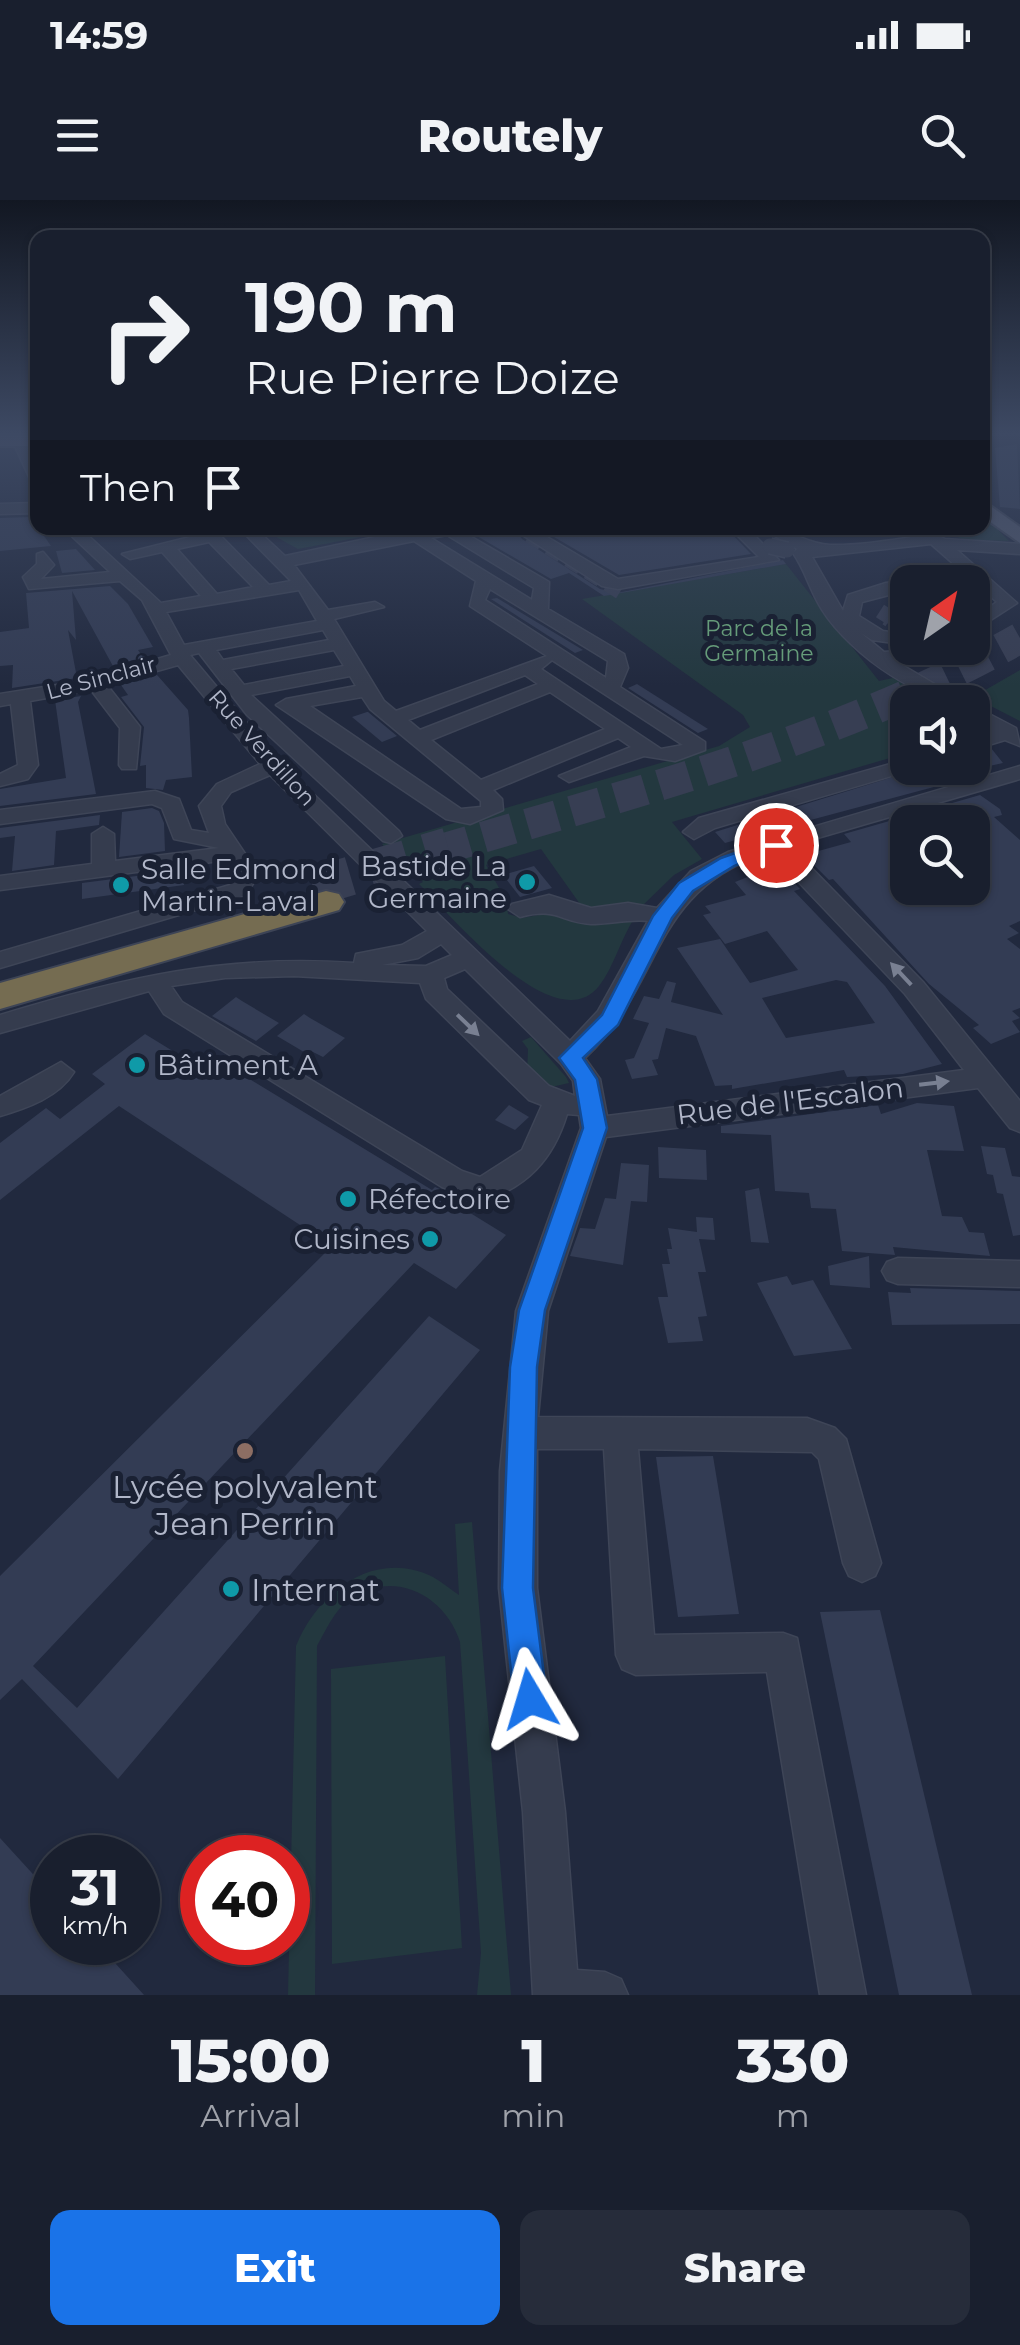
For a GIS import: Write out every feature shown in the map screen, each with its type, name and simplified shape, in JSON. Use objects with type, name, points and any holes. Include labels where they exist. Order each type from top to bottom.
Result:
[{"type":"highway","points":[[0,978],[320,894],[0,996]]},
{"type":"main road","points":[[998,519],[1020,537]]},
{"type":"street","name":"Rue Verdillon","points":[[79,535],[125,575],[161,618],[181,655],[273,766],[570,1058],[586,1079],[594,1120]]},
{"type":"street","points":[[118,540],[140,535]]},
{"type":"street","points":[[130,554],[200,535]]},
{"type":"street","points":[[212,535],[266,590]]},
{"type":"street","points":[[255,535],[313,600],[368,690],[394,719],[491,798],[492,810],[461,818],[293,704]]},
{"type":"street","points":[[282,562],[408,535]]},
{"type":"street","points":[[415,535],[617,658],[619,668],[611,687]]},
{"type":"street","points":[[457,535],[543,586],[539,612]]},
{"type":"street","points":[[533,535],[608,582],[638,584],[698,574]]},
{"type":"street","points":[[775,541],[820,548],[918,538],[945,544],[1020,549]]},
{"type":"street","points":[[642,587],[771,560],[775,541]]},
{"type":"street","points":[[622,593],[788,572],[795,565],[775,541]]},
{"type":"street","points":[[775,541],[816,573],[831,610],[863,645],[890,648]]},
{"type":"street","points":[[945,544],[969,565]]},
{"type":"street","points":[[166,546],[213,600]]},
{"type":"street","points":[[161,618],[313,600],[433,547]]},
{"type":"street","points":[[974,565],[976,560],[1020,556]]},
{"type":"street","points":[[43,557],[46,565],[31,577],[35,584],[125,575]]},
{"type":"street","points":[[756,562],[806,574],[820,588]]},
{"type":"street","points":[[485,579],[476,602],[698,742],[695,749],[665,757],[646,748],[527,668]]},
{"type":"street","points":[[990,585],[1008,602],[990,614]]},
{"type":"street","points":[[889,587],[854,600],[850,618],[890,641]]},
{"type":"street","points":[[161,618],[213,600],[266,590],[375,607]]},
{"type":"street","points":[[860,596],[890,610]]},
{"type":"street","name":"Le Sinclair","points":[[0,780],[22,775],[28,765],[10,699],[94,682],[181,655],[313,600]]},
{"type":"street","points":[[218,666],[340,643]]},
{"type":"street","points":[[863,645],[890,648]]},
{"type":"street","points":[[204,647],[254,711],[391,836]]},
{"type":"street","points":[[394,719],[559,654]]},
{"type":"street","points":[[238,692],[356,669]]},
{"type":"street","points":[[94,682],[130,727],[129,765]]},
{"type":"street","points":[[418,738],[552,685]]},
{"type":"street","points":[[254,711],[368,690]]},
{"type":"street","points":[[990,721],[1014,736]]},
{"type":"street","points":[[479,788],[620,730]]},
{"type":"street","points":[[568,776],[646,748]]},
{"type":"street","points":[[0,960],[228,894],[246,877],[210,814],[214,797],[237,780],[273,766]]},
{"type":"street","points":[[694,832],[707,822],[890,770]]},
{"type":"street","points":[[570,1058],[610,1020],[663,916],[686,887],[704,874],[776,845],[1020,772]]},
{"type":"street","points":[[0,817],[156,797],[171,804],[182,834],[229,844]]},
{"type":"street","points":[[784,801],[816,833]]},
{"type":"street","points":[[103,834],[104,870]]},
{"type":"street","points":[[2,874],[104,870],[229,844]]},
{"type":"street","points":[[776,845],[901,974],[1020,1121]]},
{"type":"street","points":[[520,909],[549,902],[590,916],[628,912],[663,916]]},
{"type":"street","points":[[0,1024],[155,981],[224,970],[348,971],[378,967],[442,934]]},
{"type":"street","points":[[0,1011],[140,972],[190,963],[261,956],[430,974],[468,958]]},
{"type":"street","points":[[430,974],[435,993],[539,1092],[594,1120],[532,1310],[535,1433],[518,1588],[544,1812],[579,1994]]},
{"type":"street","points":[[155,981],[173,1008],[452,1179],[481,1190],[524,1171],[544,1146],[556,1102]]},
{"type":"street","points":[[0,1106],[24,1098],[61,1072]]},
{"type":"street","name":"Rue de l'Escalon","points":[[594,1120],[984,1077]]},
{"type":"street","points":[[898,1270],[1020,1274]]},
{"type":"street","points":[[535,1433],[807,1434],[824,1438],[834,1452],[862,1563]]},
{"type":"street","points":[[620,1436],[636,1655],[783,1652],[842,1995]]},
{"type":"green space","points":[[990,522],[1009,541],[965,540],[952,535],[990,535]]},
{"type":"green space","points":[[273,535],[371,535],[298,549]]},
{"type":"green space","name":"Parc de la Germaine","points":[[786,564],[879,681],[893,678],[905,685],[890,685],[890,758],[672,822],[702,859],[674,875],[641,907],[591,911],[580,904],[541,849],[486,865],[506,900],[508,914],[522,918],[550,913],[635,917],[599,986],[580,999],[557,998],[504,967],[419,884],[423,882],[411,869],[417,866],[408,856],[395,860],[382,844],[719,746],[750,727],[743,715],[582,599]]},
{"type":"green space","points":[[1020,670],[1020,721],[990,706],[990,687]]},
{"type":"green space","points":[[531,1037],[569,1083],[547,1088],[527,1076],[528,1049],[522,1041]]},
{"type":"green space","points":[[472,1522],[511,1995],[477,1995],[481,1953],[460,1642],[453,1626],[432,1601],[419,1593],[388,1586],[354,1596],[342,1606],[317,1646],[315,1995],[288,1995],[289,1965],[310,1965],[310,1835],[292,1835],[296,1646],[318,1608],[333,1593],[370,1572],[411,1569],[433,1577],[459,1595],[455,1524]]},
{"type":"green space","points":[[445,1656],[462,1948],[332,1964],[331,1669]]},
{"type":"building","points":[[0,519],[30,519],[30,535],[43,535],[51,546],[0,551]]},
{"type":"building","points":[[475,535],[520,535],[600,589],[617,593],[783,560],[786,564],[604,596],[569,573],[551,579]]},
{"type":"building","points":[[551,535],[733,535],[751,554],[619,575]]},
{"type":"building","points":[[76,549],[95,570],[62,573],[56,551]]},
{"type":"building","points":[[110,586],[128,604],[153,647],[138,650],[144,659],[114,668],[72,591],[76,640],[68,630],[77,678],[12,688],[13,665],[0,666],[0,632],[29,628],[26,593]]},
{"type":"building","points":[[497,598],[583,650],[575,653],[491,599]]},
{"type":"building","points":[[157,675],[188,710],[189,718],[192,777],[166,780],[163,790],[146,788],[146,765],[140,766],[144,727],[121,697],[128,695],[121,685]]},
{"type":"building","points":[[637,684],[708,729],[698,733],[628,688]]},
{"type":"building","points":[[81,696],[78,702],[96,794],[0,806],[0,789],[66,778],[55,700]]},
{"type":"building","points":[[367,712],[397,736],[382,742],[352,717]]},
{"type":"building","points":[[991,748],[1003,763],[990,766]]},
{"type":"building","points":[[890,778],[890,785],[941,785],[725,843],[715,832]]},
{"type":"building","points":[[980,795],[1000,809],[1002,815],[994,817],[1020,840],[1020,921],[1009,926],[1019,933],[1007,939],[1020,949],[1020,1008],[1012,1011],[1020,1018],[1012,1021],[1020,1032],[991,1044],[973,1028],[979,1025],[929,984],[833,879],[829,880],[804,855],[851,842],[844,834],[890,821],[890,905],[990,905],[990,805],[945,805]]},
{"type":"building","points":[[152,808],[159,811],[164,823],[165,851],[119,857],[122,812]]},
{"type":"building","points":[[100,815],[99,825],[56,831],[54,865],[12,871],[15,836],[0,838],[0,828]]},
{"type":"building","name":"Bastide La Germaine","points":[[534,866],[552,888],[520,897],[503,875]]},
{"type":"building","points":[[773,867],[780,868],[800,889],[794,891],[885,986],[942,1064],[903,1074],[847,1077],[844,1070],[732,1089],[732,1085],[715,1086],[696,1036],[666,1028],[658,1059],[652,1060],[658,1075],[632,1079],[625,1060],[634,1058],[649,1023],[633,1019],[644,996],[659,999],[667,981],[676,983],[671,1002],[723,1015],[677,948],[720,939],[750,983],[798,970],[767,931],[725,944],[703,915],[711,913],[705,906],[746,895],[735,882]],"holes":[[[836,980],[847,982],[875,1023],[786,1038],[762,998]]]},
{"type":"building","name":"Salle Edmond Martin-Laval","points":[[183,870],[184,885],[82,899],[82,883]]},
{"type":"building","points":[[236,997],[279,1023],[256,1041],[212,1016]]},
{"type":"building","points":[[304,1014],[345,1038],[323,1057],[313,1052],[309,1055],[277,1036]]},
{"type":"building","points":[[145,1034],[207,1072],[220,1061],[432,1190],[435,1187],[454,1195],[454,1203],[506,1235],[456,1289],[414,1263],[33,1666],[77,1708],[429,1316],[480,1350],[118,1779],[22,1679],[0,1700],[0,1576],[332,1246],[119,1106],[0,1200],[0,1143],[46,1108],[60,1119],[105,1084],[92,1074]]},
{"type":"building","points":[[917,1103],[954,1106],[964,1151],[927,1150],[942,1216],[962,1217],[969,1232],[984,1233],[990,1256],[893,1247],[895,1255],[842,1251],[836,1209],[811,1208],[809,1193],[775,1191],[771,1135],[721,1133],[721,1126],[878,1105],[881,1114]]},
{"type":"building","points":[[509,1105],[529,1117],[515,1130],[495,1120]]},
{"type":"building","points":[[981,1146],[1005,1148],[1012,1176],[1020,1177],[1020,1235],[1013,1236],[1003,1194],[997,1193],[993,1175],[987,1174]]},
{"type":"building","points":[[658,1147],[706,1150],[707,1180],[659,1178]]},
{"type":"building","points":[[621,1163],[649,1165],[647,1202],[631,1201],[623,1265],[570,1256],[580,1228],[595,1229],[605,1198],[616,1199]]},
{"type":"building","points":[[759,1188],[769,1243],[751,1242],[745,1191]]},
{"type":"building","points":[[696,1217],[713,1218],[715,1240],[699,1239],[706,1272],[698,1272],[707,1316],[698,1317],[703,1341],[668,1343],[658,1297],[668,1297],[662,1264],[670,1264],[668,1228],[697,1232]]},
{"type":"building","points":[[869,1256],[870,1288],[830,1285],[828,1266]]},
{"type":"building","points":[[787,1276],[792,1285],[813,1280],[852,1349],[794,1356],[757,1283]]},
{"type":"building","points":[[910,1288],[1020,1291],[1020,1324],[892,1325],[888,1292],[911,1293]]},
{"type":"building","points":[[713,1456],[739,1614],[678,1617],[656,1457]]},
{"type":"building","points":[[880,1610],[972,1995],[899,1995],[820,1612]]},
{"type":"building","points":[[0,1838],[30,1871],[30,1965],[117,1965],[144,1995],[0,1995]]},
{"type":"tunnel","points":[[529,535],[622,593]]},
{"type":"tunnel","points":[[880,611],[891,618],[888,616]]},
{"type":"tunnel","points":[[439,850],[663,784],[809,735],[951,674],[1020,638]]},
{"type":"tunnel","points":[[313,887],[448,847]]},
{"type":"place","name":"Bastide La Germaine","points":[[527,882]]},
{"type":"place","name":"Salle Edmond Martin-Laval","points":[[121,885]]},
{"type":"place","name":"Bâtiment A","points":[[137,1065]]},
{"type":"place","name":"Réfectoire","points":[[348,1199]]},
{"type":"place","name":"Cuisines","points":[[430,1239]]},
{"type":"place","name":"Lycée polyvalent Jean Perrin","points":[[245,1451]]},
{"type":"place","name":"Internat","points":[[231,1589]]},
{"type":"route","points":[[530,1699],[518,1588],[518,1471],[524,1367],[532,1310],[595,1128],[586,1079],[570,1058],[598,1036],[610,1020],[663,916],[686,887],[728,862],[776,845]]}]
